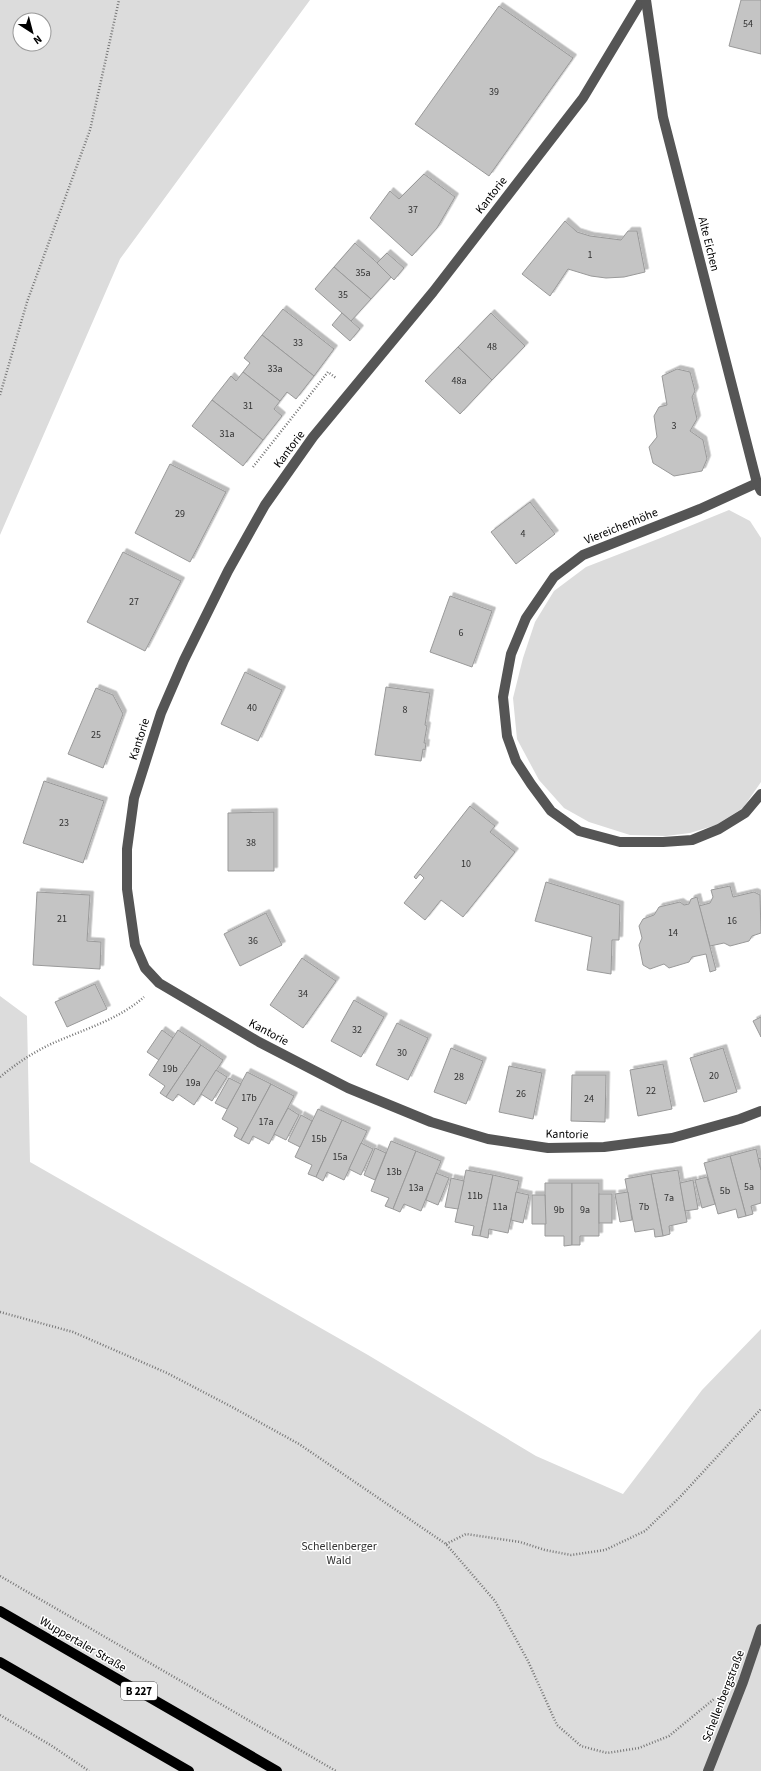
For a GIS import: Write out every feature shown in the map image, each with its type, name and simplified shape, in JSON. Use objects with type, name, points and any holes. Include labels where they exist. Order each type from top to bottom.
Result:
[{"type":"main road","name":"Wuppertaler Straße","points":[[0,1611],[277,1771]]},
{"type":"main road","points":[[0,1662],[189,1771]]},
{"type":"street","name":"Kantorie","points":[[642,0],[583,98],[438,286],[313,438],[265,505],[224,578],[184,660],[159,720],[134,798],[126,849],[128,889],[135,945],[145,968],[159,983],[253,1038],[348,1088],[430,1122],[488,1139],[548,1148],[604,1147],[672,1138],[740,1119],[761,1111]]},
{"type":"street","name":"Alte Eichen","points":[[646,0],[663,117],[759,487]]},
{"type":"street","name":"Viereichenhöhe","points":[[759,487],[584,555],[554,577],[526,618],[511,654],[503,697],[507,736],[516,761],[551,811],[579,831],[620,842],[692,840],[719,829],[745,813],[761,794]]},
{"type":"street","name":"Schellenbergstraße","points":[[708,1771],[743,1682],[761,1629]]},
{"type":"path","points":[[0,395],[27,302],[90,130],[119,0]]},
{"type":"path","points":[[253,467],[328,372],[352,391]]},
{"type":"path","points":[[0,1077],[28,1056],[51,1044],[102,1023],[123,1011],[140,1000],[159,983]]},
{"type":"path","points":[[0,1312],[73,1332],[167,1373],[299,1444],[446,1544],[495,1601],[528,1661],[557,1725],[581,1746],[607,1752],[639,1748],[669,1736],[724,1690],[743,1682]]},
{"type":"path","points":[[446,1544],[466,1534],[520,1542],[545,1550],[571,1555],[605,1550],[645,1530],[680,1497],[761,1408]]},
{"type":"path","points":[[0,1576],[336,1771]]},
{"type":"path","points":[[0,1715],[52,1746],[88,1771]]},
{"type":"green space","points":[[0,0],[310,0],[120,259],[0,535]]},
{"type":"green space","points":[[729,510],[750,521],[761,538],[761,782],[743,808],[716,825],[690,833],[666,836],[630,835],[589,822],[564,808],[539,780],[517,739],[513,698],[523,658],[535,622],[554,591],[586,567]]},
{"type":"green space","name":"Schellenberger Wald","points":[[0,996],[27,1016],[30,1162],[368,1355],[536,1456],[623,1494],[702,1390],[761,1329],[761,1771],[0,1771]]},
{"type":"building","points":[[741,0],[761,0],[761,54],[729,46]]},
{"type":"building","points":[[499,6],[573,58],[489,176],[415,124]]},
{"type":"building","points":[[424,174],[455,197],[437,228],[412,256],[370,218],[390,191],[399,199]]},
{"type":"building","points":[[565,221],[577,232],[590,236],[621,240],[628,231],[637,231],[645,272],[624,277],[606,278],[591,276],[568,269],[550,296],[522,274]]},
{"type":"building","points":[[355,243],[392,276],[371,299],[334,267]]},
{"type":"building","points":[[387,253],[404,268],[394,280],[377,263]]},
{"type":"building","points":[[334,267],[371,299],[351,321],[315,289]]},
{"type":"building","points":[[283,309],[334,349],[314,376],[262,335]]},
{"type":"building","points":[[342,313],[360,329],[350,341],[332,325]]},
{"type":"building","points":[[491,313],[525,346],[492,380],[458,347]]},
{"type":"building","points":[[262,335],[314,376],[296,399],[287,392],[280,401],[243,372],[250,363],[244,358]]},
{"type":"building","points":[[458,347],[492,380],[460,414],[425,381]]},
{"type":"building","points":[[677,369],[690,372],[695,391],[692,397],[697,419],[690,431],[703,440],[707,459],[702,471],[674,476],[653,463],[649,447],[657,437],[654,416],[659,407],[667,405],[662,376]]},
{"type":"building","points":[[243,372],[280,401],[274,409],[282,416],[263,440],[212,400],[231,376],[236,381]]},
{"type":"building","points":[[212,400],[263,440],[243,466],[192,426]]},
{"type":"building","points":[[170,464],[226,492],[190,562],[135,533]]},
{"type":"building","points":[[530,502],[555,534],[516,564],[491,532]]},
{"type":"building","points":[[123,552],[181,581],[145,651],[87,622]]},
{"type":"building","points":[[450,596],[492,611],[472,667],[430,652]]},
{"type":"building","points":[[245,672],[282,690],[258,741],[221,724]]},
{"type":"building","points":[[386,687],[430,693],[425,725],[427,726],[424,743],[426,743],[425,750],[423,749],[421,761],[375,755]]},
{"type":"building","points":[[96,688],[113,695],[123,714],[103,768],[68,754]]},
{"type":"building","points":[[44,781],[104,801],[83,863],[23,843]]},
{"type":"building","points":[[470,806],[495,826],[490,832],[515,852],[463,917],[441,900],[425,920],[404,903],[424,878],[420,874],[416,879],[414,877]]},
{"type":"building","points":[[274,812],[274,871],[228,871],[228,813]]},
{"type":"building","points":[[546,882],[620,905],[619,940],[612,940],[611,974],[587,970],[592,937],[535,921]]},
{"type":"building","points":[[730,886],[733,897],[754,892],[760,895],[761,933],[752,936],[749,941],[730,946],[724,943],[710,946],[699,906],[710,903],[713,897],[711,890]]},
{"type":"building","points":[[37,892],[90,895],[87,941],[101,942],[100,969],[33,965]]},
{"type":"building","points":[[697,897],[716,970],[710,972],[706,954],[692,957],[689,962],[669,968],[664,964],[650,969],[643,965],[639,945],[642,938],[639,926],[643,919],[654,915],[659,907],[680,902],[684,905],[689,904],[691,899]]},
{"type":"building","points":[[266,913],[282,945],[240,966],[224,934]]},
{"type":"building","points":[[302,958],[336,981],[303,1028],[270,1005]]},
{"type":"building","points":[[95,984],[107,1009],[67,1027],[55,1002]]},
{"type":"building","points":[[354,1000],[384,1017],[361,1057],[331,1041]]},
{"type":"building","points":[[761,1017],[761,1037],[753,1021]]},
{"type":"building","points":[[397,1023],[428,1038],[408,1080],[376,1065]]},
{"type":"building","points":[[162,1030],[173,1038],[159,1060],[147,1052]]},
{"type":"building","points":[[178,1030],[201,1045],[166,1097],[160,1093],[165,1086],[149,1075]]},
{"type":"building","points":[[201,1045],[223,1060],[194,1105],[178,1094],[173,1101],[166,1097]]},
{"type":"building","points":[[451,1048],[483,1061],[466,1104],[434,1092]]},
{"type":"building","points":[[723,1048],[737,1092],[704,1102],[690,1058]]},
{"type":"building","points":[[663,1064],[672,1109],[638,1116],[630,1070]]},
{"type":"building","points":[[509,1066],[542,1073],[533,1119],[499,1112]]},
{"type":"building","points":[[216,1070],[227,1077],[212,1101],[201,1094]]},
{"type":"building","points":[[247,1072],[271,1084],[241,1140],[234,1136],[238,1128],[222,1119]]},
{"type":"building","points":[[572,1075],[606,1075],[605,1122],[571,1121]]},
{"type":"building","points":[[229,1078],[241,1084],[227,1109],[215,1103]]},
{"type":"building","points":[[271,1084],[294,1096],[269,1144],[253,1136],[249,1144],[241,1140]]},
{"type":"building","points":[[288,1108],[299,1115],[286,1140],[274,1134]]},
{"type":"building","points":[[318,1109],[342,1120],[316,1177],[308,1174],[312,1165],[295,1157]]},
{"type":"building","points":[[301,1115],[312,1121],[300,1147],[288,1141]]},
{"type":"building","points":[[342,1120],[367,1131],[344,1180],[327,1172],[323,1181],[316,1177]]},
{"type":"building","points":[[391,1141],[416,1151],[393,1209],[385,1206],[389,1198],[371,1191]]},
{"type":"building","points":[[361,1143],[373,1149],[361,1175],[349,1169]]},
{"type":"building","points":[[375,1148],[386,1153],[375,1180],[364,1175]]},
{"type":"building","points":[[756,1149],[761,1170],[761,1203],[751,1206],[753,1214],[746,1216],[730,1156]]},
{"type":"building","points":[[416,1151],[441,1161],[421,1211],[404,1204],[400,1212],[393,1209]]},
{"type":"building","points":[[730,1156],[746,1216],[738,1218],[736,1209],[718,1214],[704,1163]]},
{"type":"building","points":[[761,1158],[761,1170],[758,1159]]},
{"type":"building","points":[[466,1170],[493,1175],[480,1236],[472,1235],[474,1226],[455,1222]]},
{"type":"building","points":[[678,1170],[687,1222],[669,1226],[670,1234],[663,1236],[651,1174]]},
{"type":"building","points":[[436,1173],[449,1178],[438,1205],[426,1200]]},
{"type":"building","points":[[651,1174],[663,1236],[655,1237],[654,1229],[635,1232],[625,1179]]},
{"type":"building","points":[[493,1175],[519,1181],[508,1233],[489,1229],[488,1238],[480,1236]]},
{"type":"building","points":[[707,1177],[715,1204],[702,1208],[695,1180]]},
{"type":"building","points":[[451,1178],[464,1181],[458,1209],[445,1207]]},
{"type":"building","points":[[693,1180],[698,1209],[685,1211],[680,1183]]},
{"type":"building","points":[[545,1183],[572,1183],[572,1245],[564,1246],[564,1236],[545,1236]]},
{"type":"building","points":[[572,1183],[599,1183],[599,1236],[580,1236],[580,1245],[572,1245]]},
{"type":"building","points":[[516,1192],[529,1195],[523,1223],[511,1220]]},
{"type":"building","points":[[628,1192],[632,1220],[620,1222],[615,1194]]},
{"type":"building","points":[[599,1194],[612,1194],[612,1223],[599,1223]]},
{"type":"building","points":[[532,1195],[545,1195],[546,1224],[532,1224]]}]
